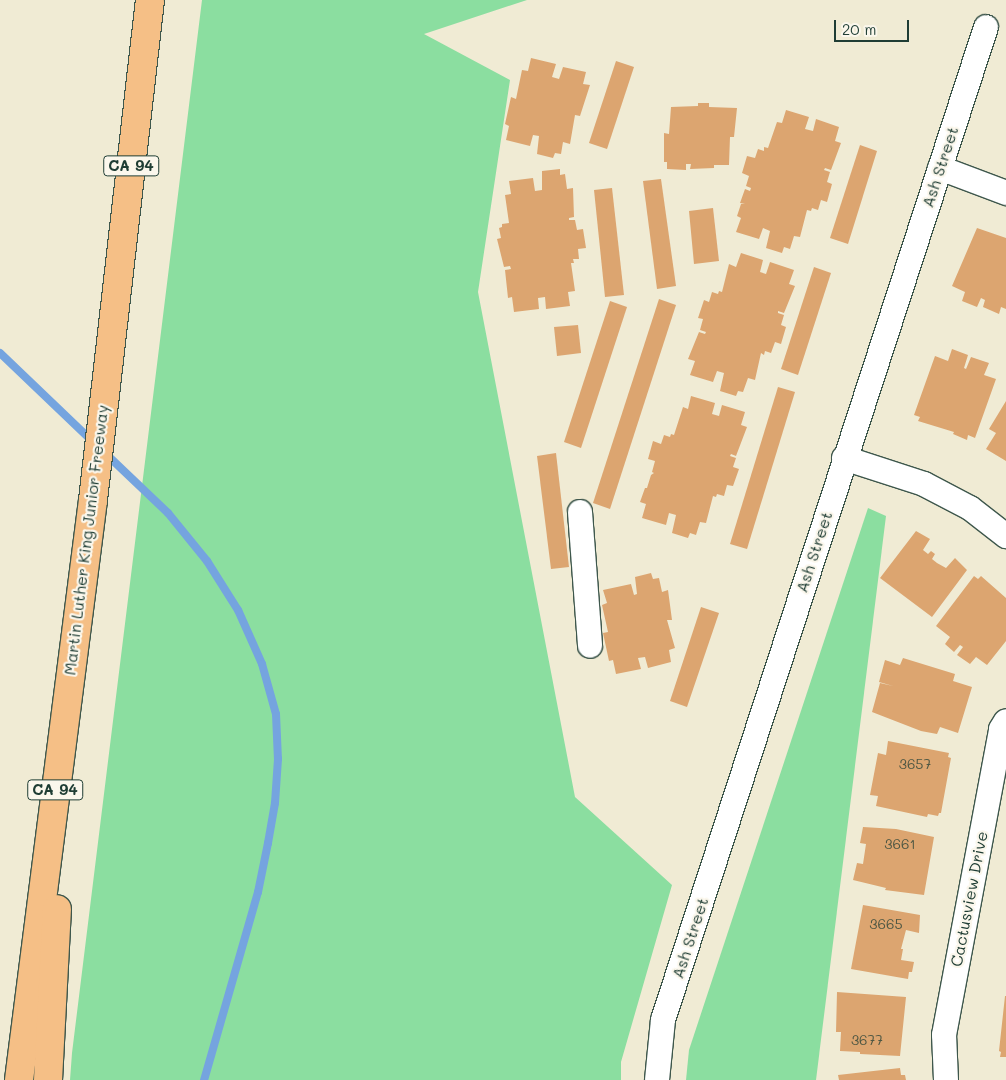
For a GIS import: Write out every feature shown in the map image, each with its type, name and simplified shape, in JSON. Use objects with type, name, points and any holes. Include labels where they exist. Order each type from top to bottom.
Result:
[{"type":"highway","name":"Martin Luther King Junior Freeway","points":[[19,1080],[93,500],[150,0]]},
{"type":"highway","points":[[48,1080],[70,670]]},
{"type":"street","name":"Ash Street","points":[[657,1080],[663,1020],[844,458],[986,27]]},
{"type":"street","points":[[940,168],[1006,193]]},
{"type":"street","points":[[844,458],[924,484],[970,508],[1006,536]]},
{"type":"street","points":[[580,512],[590,646]]},
{"type":"street","name":"Cactusview Drive","points":[[946,1080],[944,1035],[1001,729],[1006,720]]},
{"type":"green space","points":[[202,0],[527,0],[424,34],[510,80],[478,292],[575,797],[672,885],[621,1062],[621,1080],[70,1080]]},
{"type":"green space","points":[[868,508],[886,516],[816,1080],[686,1080],[689,1050]]},
{"type":"building","points":[[531,58],[556,64],[552,77],[559,79],[563,67],[586,72],[583,84],[590,85],[580,116],[575,115],[570,144],[563,142],[561,154],[555,153],[553,158],[537,154],[539,136],[533,135],[530,146],[506,140],[509,126],[505,124],[511,97],[516,99],[522,70],[528,71]]},
{"type":"building","points":[[616,61],[634,67],[607,149],[589,143]]},
{"type":"building","points":[[698,103],[709,103],[709,107],[737,108],[734,137],[730,137],[729,165],[714,165],[714,168],[690,169],[691,164],[686,164],[686,170],[667,169],[667,162],[664,162],[664,133],[669,134],[671,107],[698,106]]},
{"type":"building","points":[[786,110],[809,117],[805,129],[813,131],[816,119],[839,127],[835,141],[841,143],[831,170],[825,168],[824,170],[830,172],[827,182],[832,184],[827,202],[821,200],[818,210],[812,208],[811,211],[807,210],[800,237],[794,236],[790,249],[784,247],[782,253],[766,248],[770,231],[763,228],[759,239],[736,232],[741,218],[737,216],[741,204],[745,204],[740,203],[745,189],[750,191],[751,188],[746,186],[749,176],[742,173],[747,156],[755,158],[758,149],[764,151],[764,147],[768,148],[777,122],[782,123]]},
{"type":"building","points":[[860,145],[877,151],[848,244],[830,238]]},
{"type":"building","points":[[560,169],[560,175],[565,174],[567,189],[573,188],[574,217],[569,218],[569,220],[575,220],[577,230],[583,229],[586,248],[578,249],[579,259],[573,259],[574,263],[571,263],[575,291],[568,292],[570,306],[546,309],[545,297],[538,298],[539,309],[514,312],[512,297],[508,298],[505,270],[511,269],[510,266],[504,267],[497,239],[501,238],[499,228],[502,227],[502,224],[509,223],[505,195],[511,194],[509,181],[533,178],[535,191],[542,190],[542,171]]},
{"type":"building","points":[[661,179],[676,286],[657,289],[643,181]]},
{"type":"building","points":[[612,188],[624,295],[605,297],[594,190]]},
{"type":"building","points":[[713,208],[719,261],[694,264],[689,211]]},
{"type":"building","points":[[977,228],[1006,238],[1006,309],[1001,307],[999,314],[983,307],[985,300],[981,298],[977,307],[962,301],[965,292],[952,286]]},
{"type":"building","points":[[741,253],[763,260],[760,272],[766,274],[770,262],[794,270],[789,284],[795,286],[784,313],[778,311],[778,313],[784,315],[781,325],[786,327],[781,344],[775,342],[771,353],[765,351],[764,355],[761,353],[755,380],[748,378],[743,392],[738,391],[736,396],[720,391],[724,373],[717,371],[713,382],[690,375],[695,361],[688,359],[699,332],[705,334],[706,332],[700,330],[703,319],[698,318],[704,300],[709,302],[712,292],[718,294],[719,291],[722,292],[729,264],[736,267]]},
{"type":"building","points":[[814,267],[831,273],[798,375],[781,369]]},
{"type":"building","points":[[659,299],[676,305],[610,509],[593,503]]},
{"type":"building","points":[[610,301],[627,307],[581,448],[564,442]]},
{"type":"building","points":[[578,325],[581,353],[557,356],[554,327]]},
{"type":"building","points":[[952,349],[968,355],[964,368],[966,369],[971,357],[989,363],[984,375],[996,379],[975,438],[968,435],[967,440],[953,434],[954,432],[918,421],[920,417],[914,415],[935,356],[948,361]]},
{"type":"building","points":[[778,387],[795,392],[747,549],[730,544]]},
{"type":"building","points":[[691,396],[715,403],[712,414],[719,416],[722,405],[745,412],[741,425],[747,427],[736,456],[731,454],[730,456],[736,458],[733,467],[739,469],[733,486],[727,485],[724,496],[717,494],[716,497],[713,496],[706,523],[700,522],[696,535],[690,533],[688,538],[672,533],[676,515],[669,513],[666,525],[642,518],[646,504],[640,502],[651,475],[654,473],[652,472],[655,461],[648,459],[653,441],[661,444],[664,435],[670,437],[671,434],[674,435],[683,407],[688,409]]},
{"type":"building","points":[[1006,401],[1006,461],[986,449],[996,433],[989,429]]},
{"type":"building","points":[[556,453],[569,567],[551,569],[537,456]]},
{"type":"building","points":[[916,531],[930,539],[923,550],[928,554],[931,551],[935,554],[932,559],[937,563],[946,568],[955,558],[967,570],[932,617],[880,578]]},
{"type":"building","points":[[651,573],[653,579],[659,578],[662,592],[668,590],[672,620],[667,620],[675,648],[669,650],[671,662],[648,668],[645,657],[638,658],[641,669],[616,674],[613,660],[609,661],[603,633],[608,632],[602,605],[607,603],[603,590],[631,584],[634,595],[637,594],[635,577]]},
{"type":"building","points":[[974,576],[978,579],[981,576],[1006,598],[1006,641],[987,665],[976,657],[970,664],[957,655],[963,647],[960,645],[954,652],[945,644],[950,637],[936,626]]},
{"type":"building","points":[[701,607],[719,613],[687,707],[670,701]]},
{"type":"building","points":[[903,658],[955,674],[953,681],[972,687],[958,733],[940,727],[937,734],[921,731],[872,712],[880,683],[893,686],[879,682],[885,660],[900,665]]},
{"type":"building","points":[[888,741],[949,753],[948,757],[951,758],[941,813],[938,816],[928,814],[927,817],[876,806],[878,796],[870,795],[878,753],[886,755]]},
{"type":"building","points":[[863,827],[896,829],[934,837],[924,895],[885,890],[886,888],[853,880],[857,863],[863,864],[866,844],[860,843]]},
{"type":"building","points":[[863,905],[920,915],[919,933],[906,930],[901,949],[903,949],[901,960],[914,962],[908,979],[851,969]]},
{"type":"building","points":[[837,992],[906,997],[900,1056],[840,1051],[841,1032],[836,1032]]},
{"type":"building","points":[[1005,996],[1006,1057],[1000,1057],[1001,1052],[999,1051]]},
{"type":"building","points":[[900,1068],[901,1075],[905,1075],[906,1080],[839,1080],[838,1075]]},
{"type":"waterway","points":[[0,353],[93,442]]},
{"type":"waterway","points":[[105,453],[168,513],[207,561],[238,610],[262,664],[276,714],[278,759],[275,803],[268,843],[258,892],[204,1080]]}]
